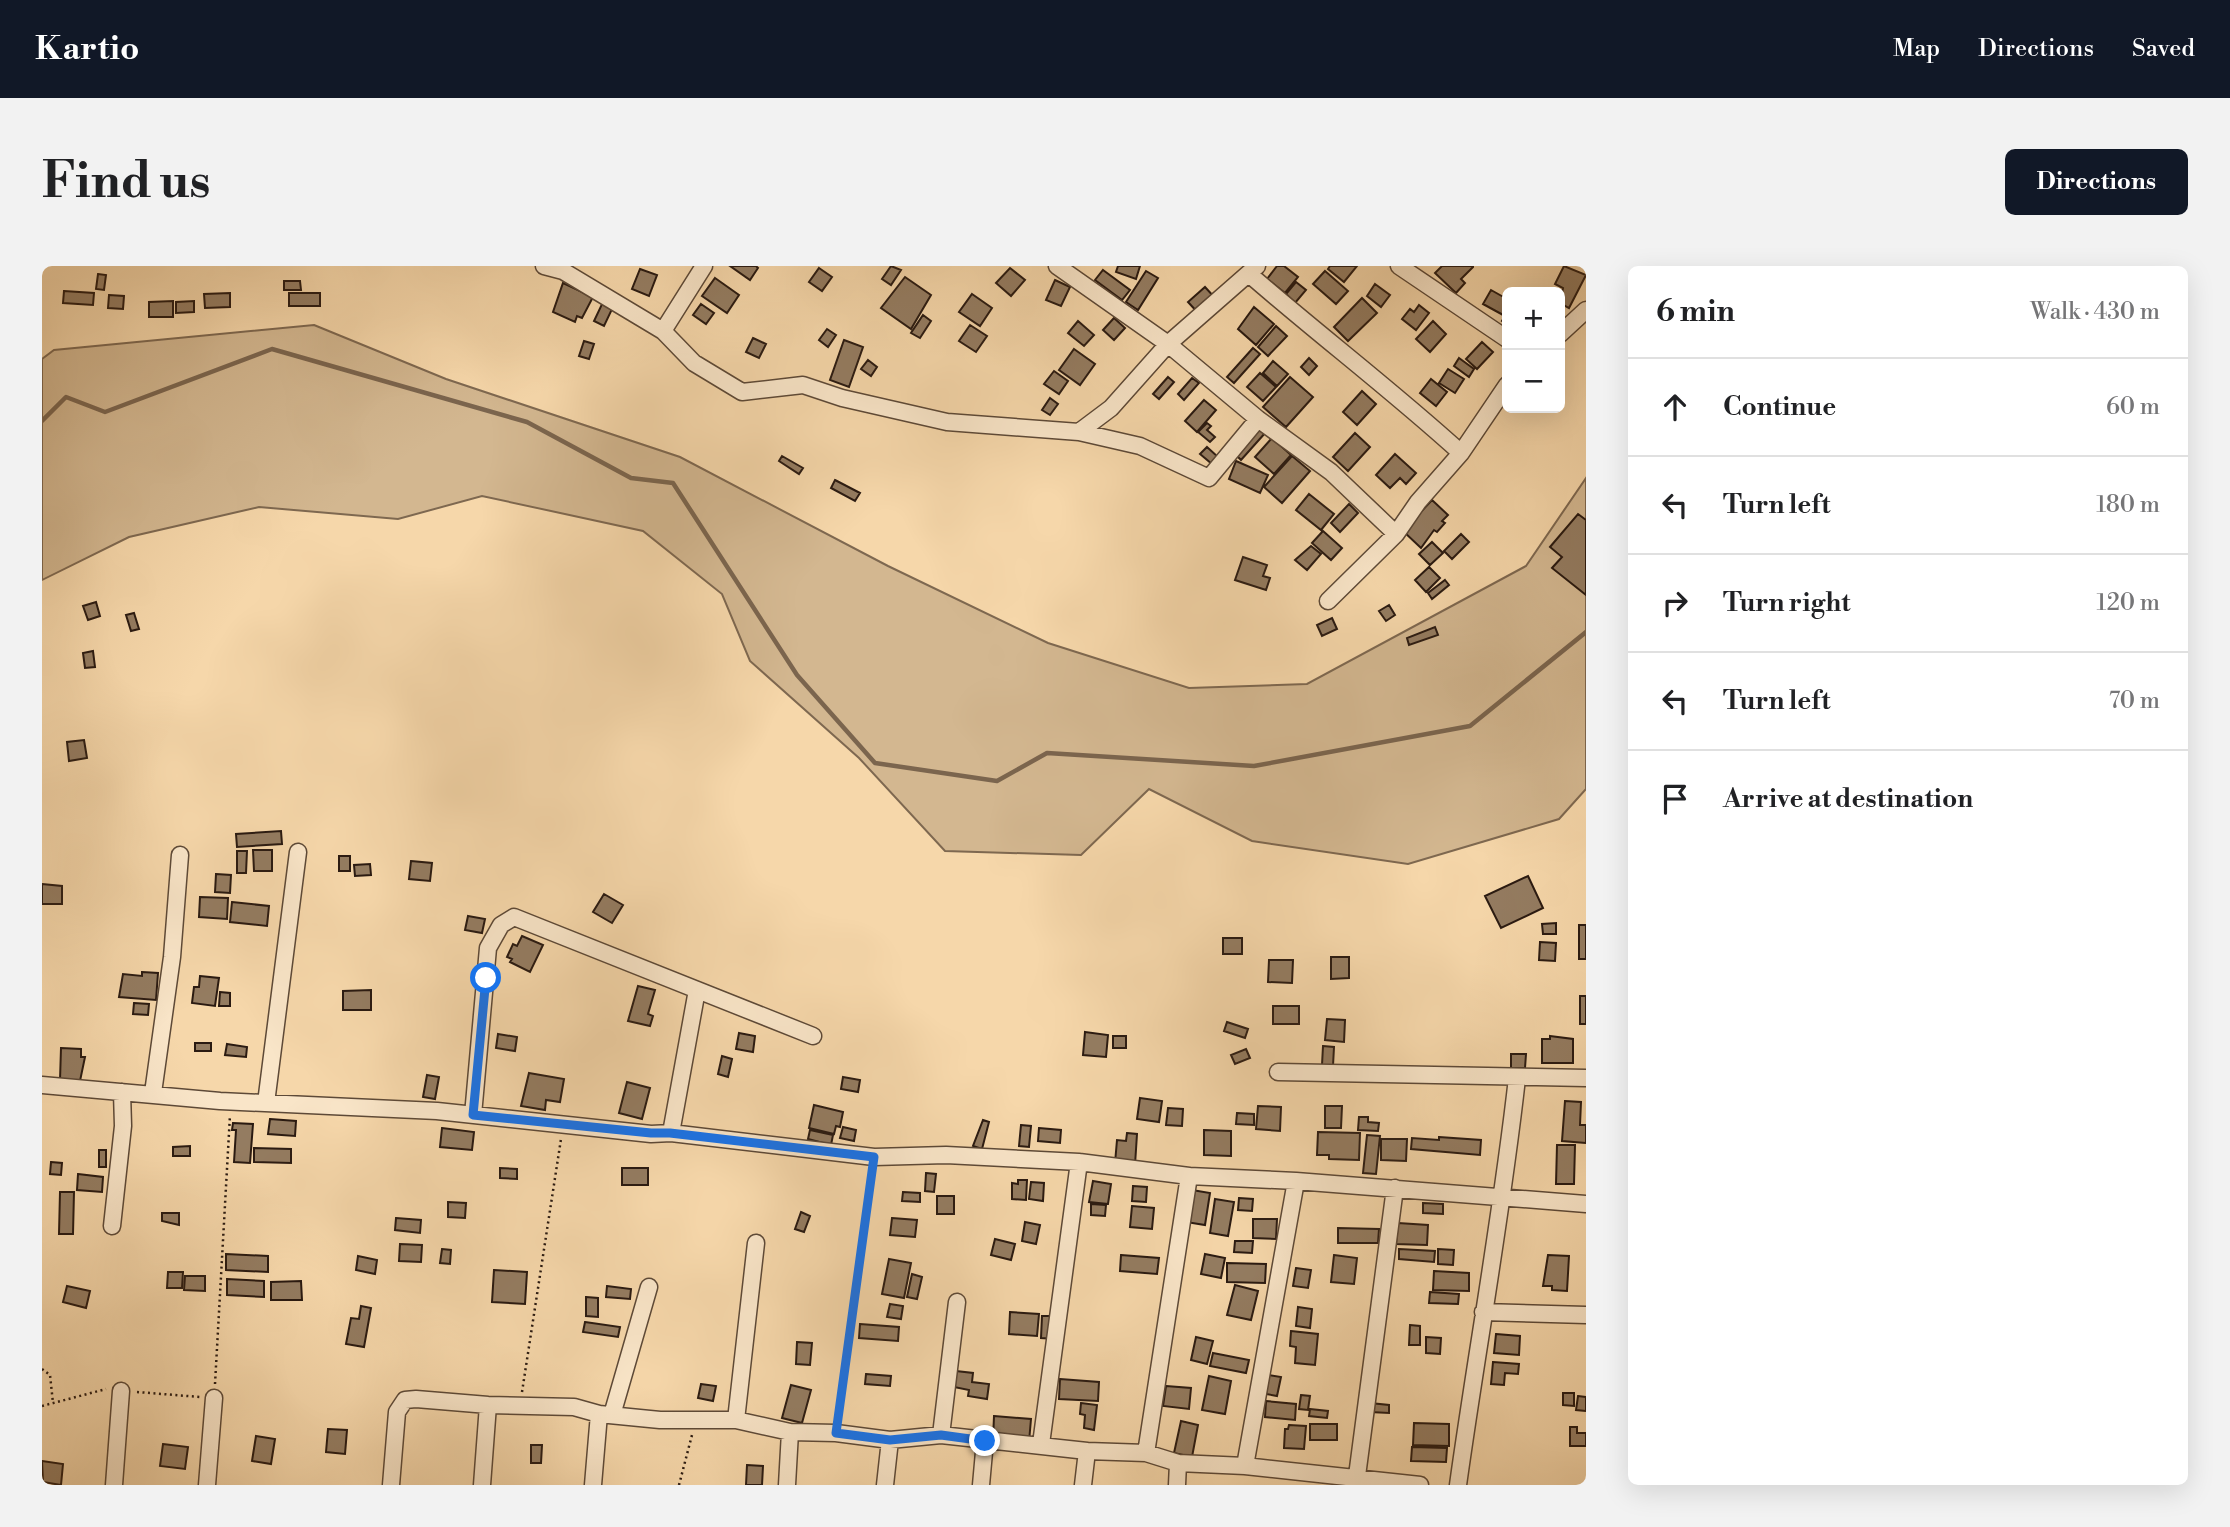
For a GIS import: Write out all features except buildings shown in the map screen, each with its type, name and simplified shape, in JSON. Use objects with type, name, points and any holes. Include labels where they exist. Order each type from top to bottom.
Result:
[{"type":"street","points":[[544,266],[566,268],[663,331],[694,363],[742,392],[803,385],[842,398],[947,422],[1079,432],[1140,446],[1209,478],[1258,419]]},
{"type":"street","points":[[663,331],[704,266]]},
{"type":"street","points":[[1057,266],[1168,344],[1258,419],[1331,472],[1396,534]]},
{"type":"street","points":[[1399,266],[1502,336]]},
{"type":"street","points":[[1079,432],[1111,408],[1168,344],[1253,270],[1342,354],[1404,400],[1461,453]]},
{"type":"street","points":[[1565,329],[1586,310]]},
{"type":"street","points":[[1328,601],[1396,534],[1418,502],[1461,453],[1502,392]]},
{"type":"street","points":[[266,1103],[298,852]]},
{"type":"street","points":[[153,1093],[172,957],[180,855]]},
{"type":"street","points":[[473,1115],[488,948],[501,925],[514,916],[813,1036]]},
{"type":"street","points":[[670,1133],[696,990]]},
{"type":"street","points":[[1278,1072],[1586,1078]]},
{"type":"street","points":[[1458,1485],[1483,1312],[1503,1200],[1517,1077]]},
{"type":"street","points":[[42,1086],[231,1101],[473,1115],[670,1133],[874,1157],[946,1156],[1079,1162],[1189,1176],[1296,1181],[1503,1200],[1586,1204]]},
{"type":"street","points":[[112,1226],[123,1126],[122,1092]]},
{"type":"street","points":[[1041,1444],[1079,1162]]},
{"type":"street","points":[[1146,1453],[1189,1176]]},
{"type":"street","points":[[1245,1466],[1296,1181]]},
{"type":"street","points":[[1357,1476],[1395,1188]]},
{"type":"street","points":[[736,1420],[756,1243]]},
{"type":"street","points":[[593,1485],[606,1414],[649,1287]]},
{"type":"street","points":[[941,1435],[957,1302]]},
{"type":"street","points":[[1483,1312],[1586,1315]]},
{"type":"street","points":[[114,1485],[121,1391]]},
{"type":"street","points":[[207,1485],[214,1398]]},
{"type":"street","points":[[391,1485],[397,1412],[405,1400],[574,1407],[606,1414],[660,1420],[736,1420],[790,1432],[836,1433],[890,1440],[941,1435],[1087,1451],[1146,1453],[1178,1463],[1357,1476],[1420,1485]]},
{"type":"street","points":[[482,1485],[488,1405]]},
{"type":"street","points":[[787,1485],[790,1432]]},
{"type":"street","points":[[884,1485],[890,1440]]},
{"type":"street","points":[[981,1485],[985,1441]]},
{"type":"street","points":[[1083,1485],[1087,1451]]},
{"type":"street","points":[[1177,1485],[1178,1463]]},
{"type":"path","points":[[214,1398],[231,1101]]},
{"type":"path","points":[[520,1406],[563,1124]]},
{"type":"path","points":[[836,1433],[874,1157]]},
{"type":"path","points":[[42,1370],[50,1375],[53,1403]]},
{"type":"path","points":[[679,1485],[697,1418]]},
{"type":"shaded area","points":[[314,325],[446,379],[680,457],[888,566],[1048,643],[1189,688],[1307,684],[1526,566],[1586,478],[1586,789],[1559,819],[1408,864],[1252,841],[1149,789],[1081,855],[945,851],[859,758],[750,661],[722,594],[643,531],[482,496],[398,519],[259,507],[129,537],[42,580],[42,359],[54,350]]},
{"type":"waterway","points":[[42,421],[66,397],[105,412],[272,349],[527,422],[631,478],[673,483],[797,675],[875,763],[997,781],[1047,753],[1254,766],[1470,726],[1586,632]]},
{"type":"route","points":[[486,978],[473,1115],[670,1133],[874,1157],[836,1433],[890,1440],[941,1435],[985,1441]]}]
